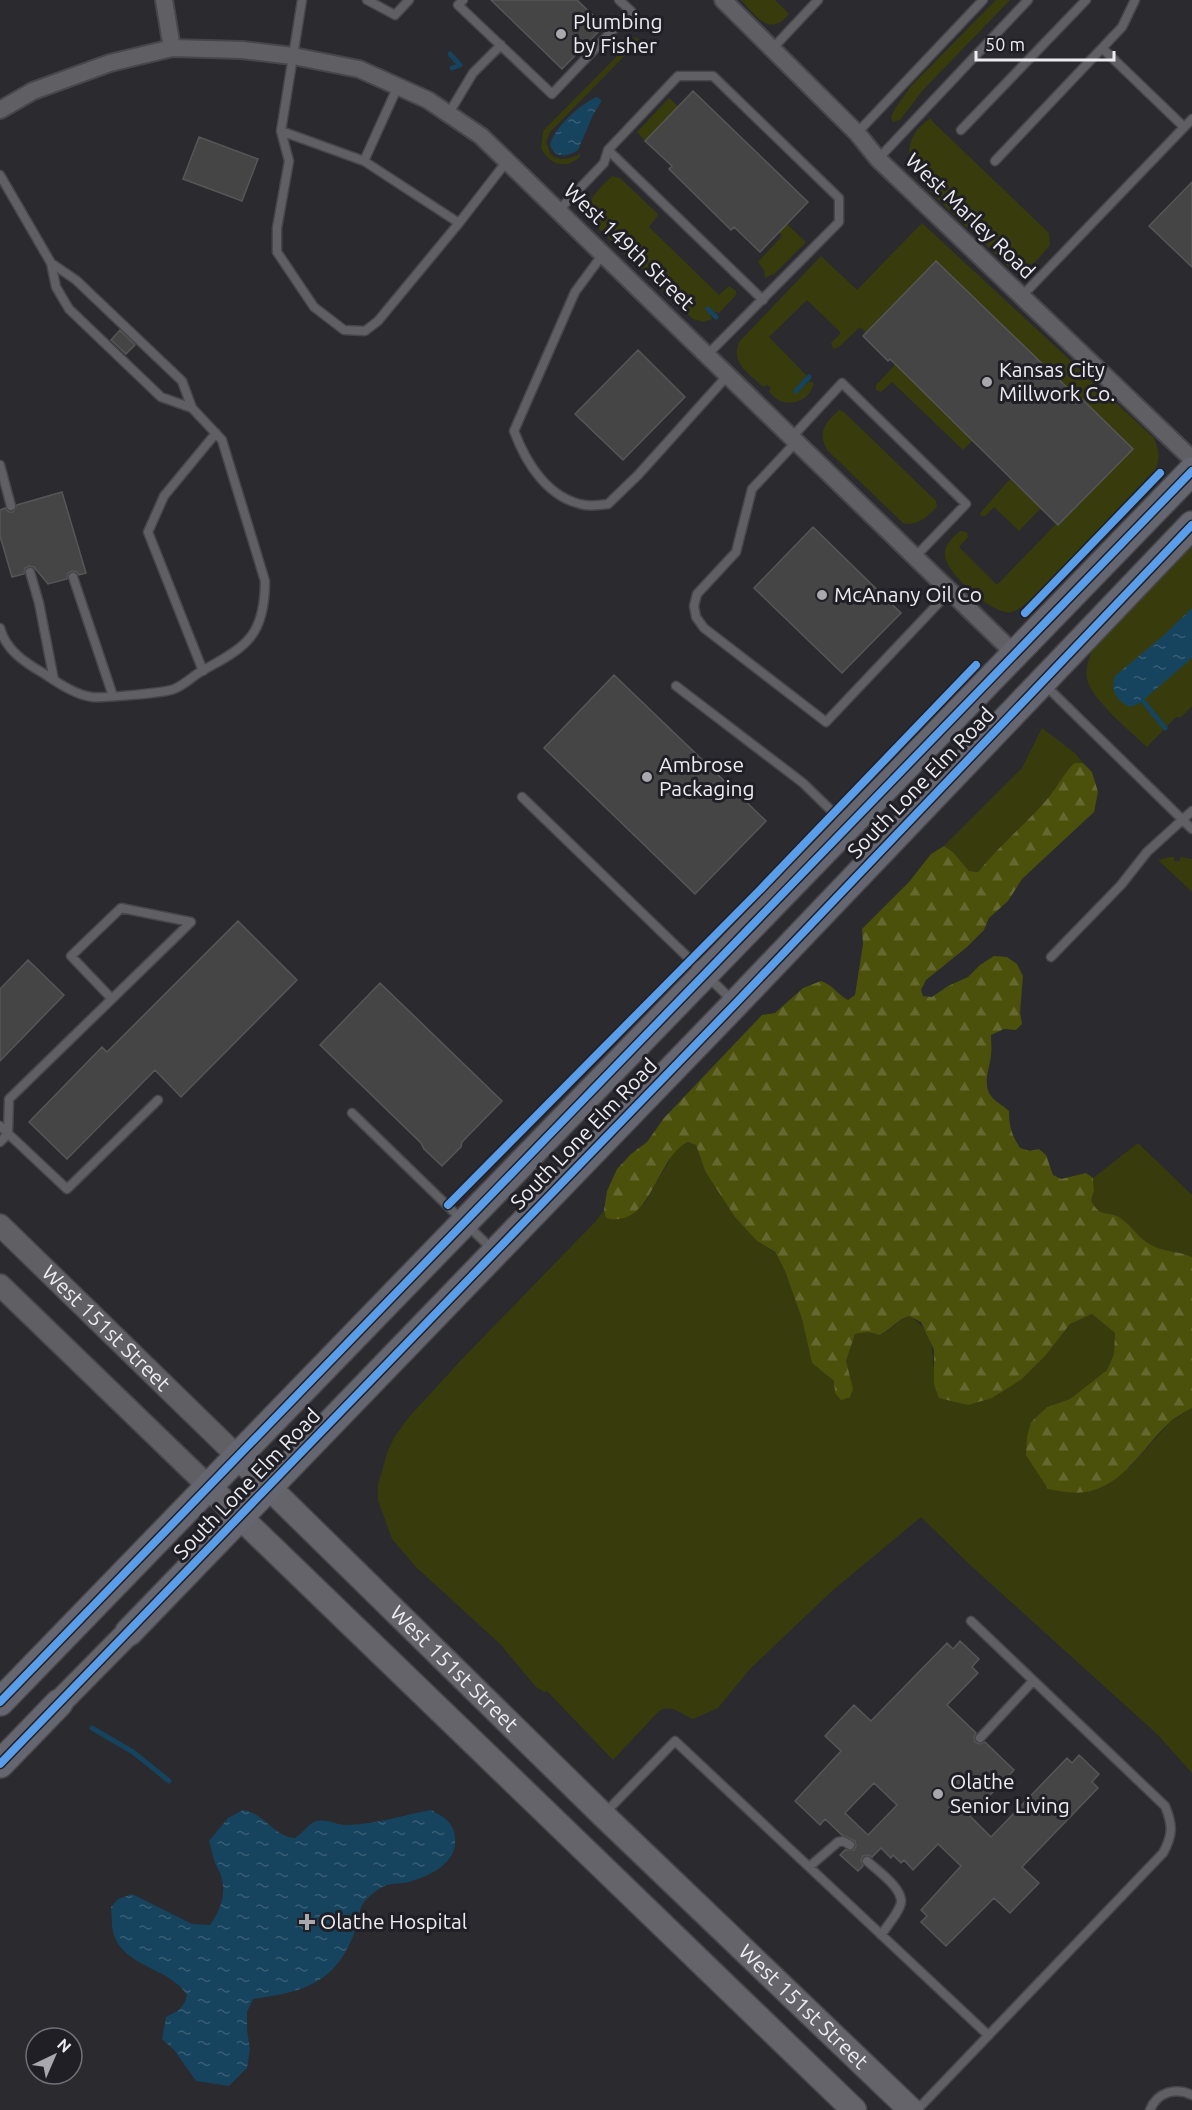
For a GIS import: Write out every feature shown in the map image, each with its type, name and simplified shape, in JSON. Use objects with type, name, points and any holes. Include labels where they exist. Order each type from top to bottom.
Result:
[{"type":"main road","name":"South Lone Elm Road","points":[[0,1702],[1192,471]]},
{"type":"main road","name":"South Lone Elm Road","points":[[0,1764],[735,1004],[1192,525]]},
{"type":"main road","name":"West 151st Street","points":[[237,1456],[603,1815],[911,2110]]},
{"type":"main road","name":"West 151st Street","points":[[208,1486],[854,2110]]},
{"type":"street","points":[[164,0],[172,48]]},
{"type":"street","name":"West Marley Road","points":[[723,0],[857,133],[878,159],[1192,459]]},
{"type":"street","name":"West 149th Street","points":[[0,110],[33,91],[110,63],[172,48],[242,50],[293,56],[359,69],[428,100],[481,136],[1015,654]]},
{"type":"street","name":"West 151st Street","points":[[0,1225],[237,1456]]},
{"type":"street","name":"West 151st Street","points":[[0,1286],[208,1486]]},
{"type":"lane","points":[[302,0],[280,131],[289,161],[277,228],[277,252],[314,306],[344,330],[365,331],[378,321],[507,161]]},
{"type":"lane","points":[[367,0],[395,15],[409,0]]},
{"type":"lane","points":[[463,0],[458,5],[552,94],[631,11],[620,0]]},
{"type":"lane","points":[[772,49],[818,0]]},
{"type":"lane","points":[[857,133],[983,0]]},
{"type":"lane","points":[[878,159],[1028,0]]},
{"type":"lane","points":[[962,130],[1086,0]]},
{"type":"lane","points":[[995,161],[1122,27],[1135,0]]},
{"type":"lane","points":[[449,113],[473,73],[501,45]]},
{"type":"lane","points":[[1102,48],[1184,127]]},
{"type":"lane","points":[[559,210],[604,163],[608,150],[678,76],[713,76],[839,198],[839,222],[707,355]]},
{"type":"lane","points":[[364,162],[398,86]]},
{"type":"lane","points":[[1021,297],[1192,118]]},
{"type":"lane","points":[[280,131],[364,162],[459,223]]},
{"type":"lane","points":[[608,150],[763,300]]},
{"type":"lane","points":[[0,175],[51,263],[56,287],[69,309],[160,397],[192,408]]},
{"type":"lane","points":[[603,254],[575,292],[514,431],[521,450],[532,467],[558,495],[585,505],[608,504],[728,375]]},
{"type":"lane","points":[[0,628],[3,637],[26,664],[63,686],[91,697],[173,690],[247,641],[258,623],[265,599],[265,581],[222,440],[192,408],[182,381],[76,280],[51,263]]},
{"type":"lane","points":[[915,557],[966,504],[842,383],[752,489],[736,552],[697,594],[694,606],[696,617],[704,628],[826,722],[950,591]]},
{"type":"lane","points":[[203,670],[148,532],[164,496],[216,433]]},
{"type":"lane","points":[[0,465],[12,506]]},
{"type":"lane","points":[[30,572],[39,603],[54,680]]},
{"type":"lane","points":[[73,577],[113,696]]},
{"type":"lane","points":[[1042,682],[1192,829]]},
{"type":"lane","points":[[676,686],[803,783],[847,827]]},
{"type":"lane","points":[[522,797],[735,1004]]},
{"type":"lane","points":[[1051,957],[1121,885],[1147,852],[1192,811]]},
{"type":"lane","points":[[0,1142],[8,1134],[9,1099],[112,999],[128,983],[191,922],[121,908],[71,956],[112,999]]},
{"type":"lane","points":[[0,1126],[67,1189],[158,1100]]},
{"type":"lane","points":[[352,1113],[495,1252]]},
{"type":"lane","points":[[916,2110],[1163,1853],[1170,1841],[1172,1831],[1171,1820],[1165,1806],[971,1620]]},
{"type":"lane","points":[[980,1738],[1034,1681]]},
{"type":"lane","points":[[603,1815],[675,1741],[988,2036]]},
{"type":"lane","points":[[809,1867],[838,1842],[843,1841],[850,1845]]},
{"type":"lane","points":[[867,1861],[900,1892],[902,1899],[900,1907],[881,1935]]},
{"type":"lane","points":[[1150,2110],[1158,2098],[1166,2093],[1176,2091],[1192,2095]]},
{"type":"green space","points":[[741,0],[775,0],[789,14],[782,21],[769,24],[758,18]]},
{"type":"green space","points":[[996,0],[1010,0],[923,90],[900,120],[893,122],[891,117],[896,107],[911,86]]},
{"type":"green space","points":[[636,37],[639,39],[638,42],[550,132],[546,142],[551,155],[562,159],[580,154],[580,157],[569,163],[553,162],[541,148],[543,131]]},
{"type":"green space","points":[[669,98],[679,107],[645,141],[637,132]]},
{"type":"green space","points":[[929,119],[933,119],[932,121],[1049,233],[1050,245],[1028,267],[1011,269],[922,181],[910,157],[910,144],[916,131]]},
{"type":"green space","points":[[612,176],[620,178],[658,214],[649,227],[719,295],[729,286],[736,291],[736,295],[719,313],[713,311],[710,314],[712,319],[703,322],[693,319],[652,281],[647,268],[644,271],[639,268],[592,222],[589,215],[590,202]]},
{"type":"green space","points":[[922,223],[1154,438],[1158,450],[1156,469],[1035,596],[1012,612],[1004,612],[994,607],[971,591],[952,571],[945,554],[946,547],[960,531],[967,532],[968,537],[959,547],[997,585],[1133,449],[1083,399],[1081,401],[866,333],[860,327],[834,349],[831,343],[841,333],[807,300],[769,337],[807,376],[794,391],[797,393],[809,381],[814,383],[807,396],[794,402],[780,401],[769,391],[771,388],[761,385],[738,361],[737,348],[740,341],[821,256],[857,290]]},
{"type":"green space","points":[[787,224],[806,242],[774,274],[765,278],[764,270],[758,262],[782,236],[779,232]]},
{"type":"green space","points":[[896,364],[974,439],[963,450],[892,382],[881,392],[876,390],[876,385]]},
{"type":"green space","points":[[839,410],[844,412],[936,501],[937,507],[930,514],[918,522],[904,524],[827,450],[823,438],[824,428]]},
{"type":"green space","points":[[1010,479],[1041,508],[1019,531],[994,507],[985,516],[981,516],[980,513]]},
{"type":"green space","points":[[1192,543],[1192,706],[1181,717],[1176,717],[1147,747],[1096,696],[1087,679],[1087,665],[1096,643]]},
{"type":"green space","points":[[1042,728],[1075,753],[1083,763],[1074,763],[1043,804],[978,872],[969,871],[953,852],[944,846],[1022,768]]},
{"type":"green space","points":[[1074,763],[1083,763],[1092,772],[1098,792],[1094,812],[1022,879],[1008,901],[989,918],[984,930],[926,980],[921,990],[923,996],[932,997],[948,986],[968,977],[994,956],[1007,957],[1017,964],[1023,976],[1020,1012],[1022,1024],[1016,1030],[1004,1029],[991,1035],[987,1086],[991,1096],[1009,1111],[1011,1131],[1020,1148],[1030,1151],[1039,1149],[1046,1155],[1053,1175],[1061,1179],[1086,1173],[1093,1178],[1094,1191],[1091,1200],[1098,1210],[1122,1219],[1151,1245],[1192,1257],[1192,1408],[1169,1423],[1117,1478],[1089,1492],[1077,1493],[1048,1489],[1026,1455],[1027,1437],[1031,1422],[1047,1407],[1070,1399],[1107,1370],[1114,1354],[1115,1333],[1092,1314],[1070,1324],[1046,1355],[1022,1379],[992,1398],[968,1405],[939,1398],[934,1384],[934,1350],[921,1322],[909,1316],[880,1335],[868,1332],[855,1334],[846,1361],[853,1389],[850,1397],[841,1400],[835,1393],[834,1381],[812,1363],[802,1319],[785,1271],[775,1252],[757,1241],[735,1217],[705,1171],[696,1145],[688,1142],[677,1150],[668,1161],[644,1203],[634,1213],[621,1219],[606,1218],[604,1210],[607,1191],[617,1169],[647,1142],[664,1118],[762,1015],[775,1013],[803,988],[821,981],[848,1000],[855,995],[863,944],[862,929],[909,882],[931,854],[944,846],[953,852],[969,871],[978,872],[1043,804]]},
{"type":"green space","points":[[1174,857],[1174,861],[1180,861],[1180,857],[1192,859],[1192,892],[1158,860]]},
{"type":"green space","points":[[688,1142],[696,1145],[705,1171],[757,1241],[775,1253],[785,1271],[802,1319],[812,1363],[834,1381],[835,1393],[848,1373],[846,1361],[855,1334],[868,1332],[881,1335],[909,1316],[921,1325],[928,1337],[933,1366],[1022,1379],[1046,1355],[1070,1324],[1092,1314],[1115,1333],[1114,1354],[1107,1370],[1070,1399],[1047,1407],[1031,1422],[1039,1474],[1048,1489],[1093,1491],[1131,1466],[1170,1422],[1192,1408],[1192,1773],[1157,1734],[969,1564],[921,1517],[832,1591],[750,1669],[718,1708],[693,1719],[672,1709],[659,1711],[613,1760],[547,1691],[544,1692],[536,1687],[500,1644],[416,1567],[392,1539],[378,1500],[378,1485],[388,1450],[409,1417],[604,1210],[606,1218],[645,1203],[677,1147]]},
{"type":"green space","points":[[1138,1143],[1192,1195],[1192,1257],[1150,1245],[1122,1219],[1098,1210],[1091,1200],[1094,1191],[1093,1178]]},
{"type":"water","points":[[597,97],[601,102],[578,150],[566,155],[555,153],[550,145],[562,124]]},
{"type":"water","points":[[1192,608],[1192,658],[1140,703],[1130,707],[1121,701],[1114,691],[1115,676]]},
{"type":"water","points":[[243,1810],[258,1816],[281,1833],[295,1838],[310,1825],[321,1820],[344,1825],[358,1824],[431,1810],[451,1825],[455,1839],[451,1855],[440,1868],[406,1883],[384,1886],[365,1901],[347,1949],[328,1974],[316,1982],[287,1993],[253,1999],[247,2012],[250,2049],[247,2068],[229,2086],[196,2081],[174,2050],[162,2039],[166,2017],[180,2009],[187,1995],[171,1979],[140,1963],[122,1949],[113,1932],[111,1907],[118,1899],[132,1894],[192,1924],[210,1925],[217,1914],[223,1896],[223,1883],[209,1841],[228,1818]]},
{"type":"building","name":"Plumbing by Fisher","points":[[491,0],[577,0],[604,26],[562,69]]},
{"type":"building","points":[[693,91],[808,202],[760,252],[734,227],[731,230],[669,169],[672,166],[645,141]]},
{"type":"building","points":[[199,137],[258,159],[242,201],[183,179]]},
{"type":"building","points":[[1192,182],[1192,267],[1149,226]]},
{"type":"building","name":"Kansas City Millwork Co.","points":[[936,261],[1133,449],[1058,525],[890,359],[888,361],[863,336]]},
{"type":"building","points":[[120,330],[135,345],[126,354],[111,340]]},
{"type":"building","points":[[638,350],[685,397],[623,460],[575,414]]},
{"type":"building","points":[[62,492],[86,573],[79,575],[72,571],[68,573],[67,579],[48,584],[34,567],[29,566],[25,568],[24,574],[12,577],[0,536],[0,510],[5,508],[13,512],[17,505]]},
{"type":"building","name":"McAnany Oil Co","points":[[813,527],[901,613],[842,673],[754,588]]},
{"type":"building","name":"Ambrose Packaging","points":[[614,675],[766,821],[695,894],[544,748]]},
{"type":"building","points":[[238,921],[297,980],[181,1097],[155,1070],[67,1159],[29,1122],[102,1047],[107,1052]]},
{"type":"building","points":[[28,960],[64,995],[0,1061],[0,989]]},
{"type":"building","points":[[380,983],[502,1101],[442,1166],[320,1045]]},
{"type":"building","name":"Olathe Senior Living","points":[[960,1641],[979,1659],[972,1667],[978,1673],[947,1705],[976,1733],[975,1742],[979,1744],[985,1742],[1014,1770],[970,1816],[991,1837],[1067,1758],[1072,1763],[1079,1755],[1099,1774],[1092,1782],[1098,1788],[1022,1867],[1039,1883],[1010,1913],[994,1898],[946,1946],[921,1922],[927,1916],[921,1910],[961,1866],[938,1844],[913,1870],[904,1860],[901,1863],[893,1855],[891,1858],[881,1848],[872,1857],[863,1856],[861,1860],[863,1866],[858,1871],[840,1855],[845,1850],[854,1850],[855,1841],[842,1835],[825,1819],[820,1825],[795,1801],[841,1751],[825,1736],[854,1705],[871,1721],[947,1643],[953,1649]],"holes":[[[874,1783],[897,1805],[868,1835],[845,1813]]]},
{"type":"waterway","points":[[450,54],[460,65],[452,68]]},
{"type":"waterway","points":[[708,309],[716,317]]},
{"type":"waterway","points":[[796,391],[809,377]]},
{"type":"waterway","points":[[1143,701],[1165,728]]},
{"type":"waterway","points":[[92,1728],[133,1752],[169,1781]]},
{"type":"cycle path","points":[[0,1702],[1192,471]]},
{"type":"cycle path","points":[[1025,613],[1160,473]]},
{"type":"cycle path","points":[[0,1764],[735,1004],[1192,525]]},
{"type":"cycle path","points":[[448,1205],[759,891],[976,665]]},
{"type":"place","name":"Plumbing by Fisher","points":[[561,34]]},
{"type":"place","name":"Kansas City Millwork Co.","points":[[987,382]]},
{"type":"place","name":"McAnany Oil Co","points":[[822,595]]},
{"type":"place","name":"Ambrose Packaging","points":[[647,777]]},
{"type":"place","name":"Olathe Senior Living","points":[[938,1794]]},
{"type":"place","name":"Olathe Hospital","points":[[307,1922]]}]
